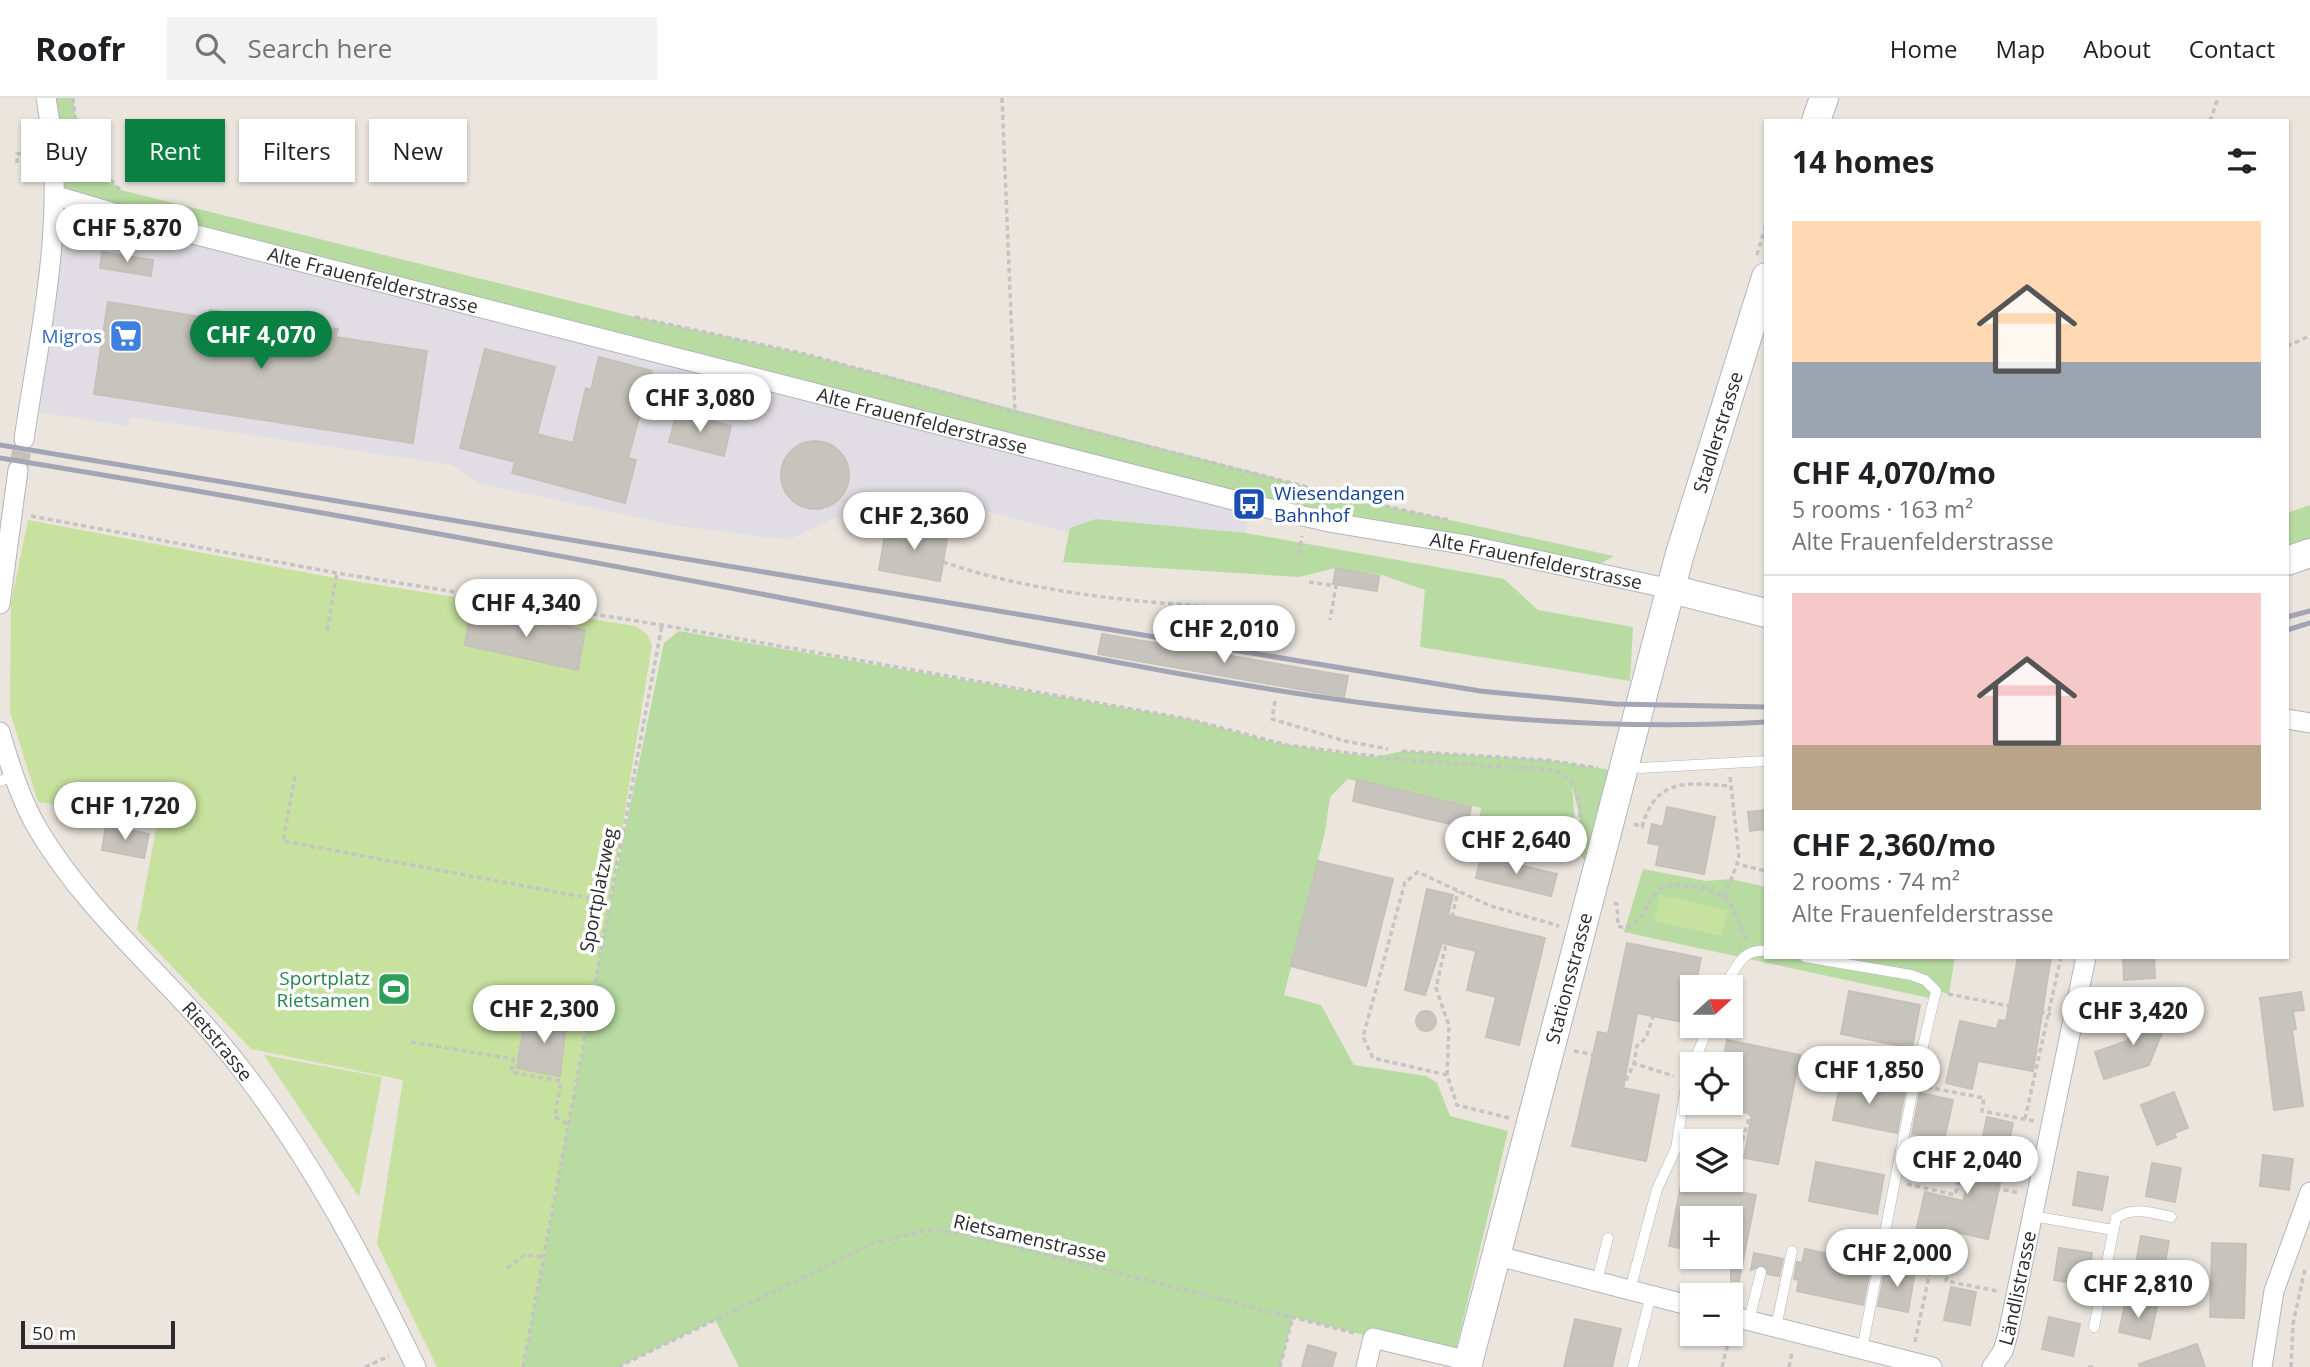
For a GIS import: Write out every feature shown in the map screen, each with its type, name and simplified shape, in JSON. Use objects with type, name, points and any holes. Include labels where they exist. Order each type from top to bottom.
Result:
[{"type":"main road","points":[[1817,119],[1824,98]]},
{"type":"main road","name":"Stadlerstrasse","points":[[1671,589],[1764,284]]},
{"type":"main road","points":[[2289,560],[2310,553]]},
{"type":"main road","points":[[1671,589],[1764,612]]},
{"type":"main road","name":"Stationsstrasse","points":[[1468,1364],[1579,939],[1601,888],[1671,589]]},
{"type":"street","points":[[24,439],[54,243],[57,196],[55,149],[46,98]]},
{"type":"street","name":"Alte Frauenfelderstrasse","points":[[57,196],[138,220],[1249,504],[1334,523],[1467,545],[1671,589]]},
{"type":"street","points":[[0,604],[7,520],[18,470]]},
{"type":"street","points":[[2289,719],[2310,723]]},
{"type":"street","name":"Rietstrasse","points":[[0,732],[7,778],[38,830],[71,878],[239,1066],[295,1143],[334,1204],[416,1367]]},
{"type":"street","name":"Ländlistrasse","points":[[1992,1367],[2006,1343],[2085,959]]},
{"type":"street","points":[[2262,1367],[2274,1291],[2310,1192]]},
{"type":"street","points":[[1498,1256],[1680,1303]]},
{"type":"street","points":[[1743,1319],[1922,1365]]},
{"type":"street","points":[[1366,1367],[1373,1338],[1468,1364]]},
{"type":"lane","points":[[1640,768],[1764,761]]},
{"type":"lane","points":[[1731,975],[1741,957],[1761,950]]},
{"type":"lane","points":[[1817,959],[1911,975],[1925,980],[1936,991],[1914,1084],[1862,1349]]},
{"type":"lane","points":[[1630,1290],[1657,1189],[1676,1148],[1681,1115]]},
{"type":"lane","points":[[2034,1206],[2113,1230]]},
{"type":"lane","points":[[2094,1327],[2116,1218],[2126,1211],[2171,1217]]},
{"type":"lane","points":[[1597,1282],[1608,1238]]},
{"type":"lane","points":[[1776,1327],[1792,1251]]},
{"type":"lane","points":[[1743,1311],[1761,1272]]},
{"type":"lane","points":[[1633,1366],[1651,1295]]},
{"type":"path","points":[[73,98],[76,124],[84,151],[127,198],[138,220]]},
{"type":"path","points":[[1002,98],[1015,412]]},
{"type":"path","points":[[2211,119],[2218,98]]},
{"type":"path","points":[[17,163],[17,154],[21,153]]},
{"type":"path","points":[[635,317],[805,354],[1015,412],[1458,522]]},
{"type":"path","points":[[2289,345],[2310,335]]},
{"type":"path","points":[[1251,481],[1253,473]]},
{"type":"path","points":[[7,520],[662,625],[1188,719],[1287,745],[1375,757],[1546,769],[1561,774],[1575,789],[1581,814],[1576,850],[1601,888],[1617,904],[1618,926],[1624,929],[1640,919],[1657,889],[1669,885],[1690,886],[1724,897],[1739,919],[1744,938],[1761,950]]},
{"type":"path","points":[[943,562],[982,575],[1110,597],[1267,610]]},
{"type":"path","points":[[327,630],[337,573]]},
{"type":"path","points":[[1309,582],[1336,586],[1330,620]]},
{"type":"path","name":"Sportplatzweg","points":[[523,1367],[662,625]]},
{"type":"path","points":[[1178,659],[1248,670]]},
{"type":"path","points":[[1293,678],[1318,682]]},
{"type":"path","points":[[1275,701],[1272,719],[1388,749]]},
{"type":"path","points":[[1375,757],[1377,748]]},
{"type":"path","points":[[1402,751],[1547,760],[1599,768]]},
{"type":"path","points":[[1546,769],[1547,760]]},
{"type":"path","points":[[1724,897],[1739,856],[1728,763]]},
{"type":"path","points":[[295,776],[283,841],[610,902]]},
{"type":"path","points":[[1638,826],[1642,827],[1655,798],[1671,787],[1688,783],[1730,786]]},
{"type":"path","points":[[1737,864],[1764,871]]},
{"type":"path","points":[[1447,1074],[1373,1058],[1363,1037],[1405,882],[1418,872],[1488,905],[1557,925],[1579,939]]},
{"type":"path","points":[[1458,891],[1436,988],[1449,1026],[1447,1074],[1457,1105],[1532,1123]]},
{"type":"path","points":[[2025,1119],[2061,959]]},
{"type":"path","points":[[1936,991],[2073,1018]]},
{"type":"path","points":[[1622,1088],[1634,1064],[1637,1046],[1646,1038],[1653,1016]]},
{"type":"path","points":[[411,1042],[513,1059],[511,1072],[561,1081],[555,1117],[569,1125]]},
{"type":"path","points":[[1569,1050],[1634,1064],[1680,1078]]},
{"type":"path","points":[[1914,1084],[1984,1098],[1982,1111],[2051,1124]]},
{"type":"path","points":[[1743,1138],[1750,1114]]},
{"type":"path","points":[[1895,1182],[1955,1195],[1959,1180],[2034,1206]]},
{"type":"path","name":"Rietsamenstrasse","points":[[618,1367],[874,1243],[927,1230],[961,1233],[1373,1338]]},
{"type":"path","points":[[1881,1251],[1950,1265],[1946,1281],[2016,1295]]},
{"type":"path","points":[[507,1268],[525,1255],[544,1258]]},
{"type":"path","points":[[1922,1365],[1933,1262]]},
{"type":"path","points":[[2291,1367],[2296,1305],[2306,1264],[2310,1265]]},
{"type":"path","points":[[1280,1367],[1293,1316]]},
{"type":"path","points":[[1722,1367],[1727,1346]]},
{"type":"path","points":[[365,1367],[407,1347]]},
{"type":"path","points":[[2088,1367],[2094,1367]]},
{"type":"shaded area","points":[[57,196],[1249,504],[1246,533],[1096,519],[1070,529],[1069,533],[989,512],[883,495],[788,540],[672,525],[478,483],[452,465],[130,417],[128,426],[38,412]]},
{"type":"green space","points":[[46,98],[73,98],[76,119],[48,119]]},
{"type":"green space","points":[[111,180],[121,190],[635,317],[805,354],[1354,499],[1614,556],[1602,563],[1552,565],[1334,523],[57,196],[55,182]]},
{"type":"green space","points":[[2310,505],[2310,541],[2289,548],[2289,512]]},
{"type":"green space","points":[[1096,519],[1246,533],[1504,579],[1538,610],[1633,627],[1630,681],[1420,647],[1425,590],[1382,575],[1336,568],[1299,577],[1063,562],[1070,528]]},
{"type":"green space","name":"Sportplatz Rietsamen","points":[[28,520],[335,578],[635,626],[647,634],[652,645],[610,902],[523,1367],[437,1367],[377,1244],[403,1080],[251,1049],[137,930],[158,819],[38,802],[10,712],[11,603]]},
{"type":"green space","points":[[679,631],[1188,719],[1272,742],[1332,752],[1375,757],[1402,751],[1547,760],[1611,770],[1597,875],[1576,850],[1581,822],[1572,786],[1575,824],[1569,852],[1477,832],[1481,808],[1348,779],[1330,797],[1325,832],[1284,995],[1321,1005],[1354,1065],[1426,1076],[1437,1083],[1450,1116],[1508,1131],[1454,1358],[1293,1317],[1280,1367],[739,1367],[715,1320],[618,1367],[523,1367],[610,902],[664,643]]},
{"type":"green space","points":[[1643,869],[1706,881],[1731,879],[1764,887],[1764,959],[1955,959],[1949,994],[1936,991],[1934,999],[1624,932]]},
{"type":"green space","points":[[1660,895],[1728,910],[1722,936],[1654,921]]},
{"type":"green space","points":[[264,1055],[382,1077],[359,1197]]},
{"type":"building","points":[[102,252],[153,260],[151,276],[100,268]]},
{"type":"building","points":[[108,302],[208,318],[210,310],[338,329],[336,337],[427,351],[413,443],[94,394]]},
{"type":"building","points":[[485,349],[555,367],[537,434],[573,443],[586,388],[591,390],[599,357],[652,371],[628,458],[636,460],[625,503],[512,473],[515,462],[460,448]]},
{"type":"building","points":[[677,412],[731,426],[724,456],[669,442]]},
{"type":"building","points":[[815,441],[828,444],[839,451],[846,462],[849,475],[846,488],[839,499],[828,506],[815,509],[802,506],[791,499],[784,488],[781,475],[784,462],[791,451],[802,444]]},
{"type":"building","points":[[887,523],[948,533],[940,581],[879,570]]},
{"type":"building","points":[[1336,568],[1379,576],[1377,591],[1333,584]]},
{"type":"building","points":[[471,609],[585,630],[578,670],[465,645]]},
{"type":"building","points":[[1102,634],[1348,676],[1344,697],[1098,654]]},
{"type":"building","points":[[1357,780],[1471,807],[1467,828],[1353,801]]},
{"type":"building","points":[[1667,807],[1715,817],[1704,874],[1656,865],[1660,845],[1648,843],[1652,824],[1663,827]]},
{"type":"building","points":[[1764,810],[1764,829],[1750,831],[1748,812]]},
{"type":"building","points":[[106,825],[149,834],[144,858],[102,850]]},
{"type":"building","points":[[1481,856],[1557,874],[1551,896],[1476,878]]},
{"type":"building","points":[[1318,861],[1393,879],[1366,986],[1291,966]]},
{"type":"building","points":[[1427,889],[1453,895],[1448,915],[1545,938],[1519,1045],[1486,1037],[1496,997],[1467,990],[1476,951],[1442,943],[1425,995],[1405,990]]},
{"type":"building","points":[[1627,943],[1701,958],[1697,975],[1680,975],[1680,1021],[1637,1013],[1623,1088],[1659,1095],[1646,1161],[1572,1146],[1598,1032],[1608,1034]]},
{"type":"building","points":[[2018,959],[2051,959],[2033,1071],[1978,1061],[1972,1089],[1946,1083],[1960,1021],[1997,1029],[1999,1020],[2006,1021]]},
{"type":"building","points":[[2123,959],[2154,959],[2155,978],[2124,980]]},
{"type":"building","points":[[1849,991],[1920,1005],[1912,1048],[1841,1034]]},
{"type":"building","points":[[2301,992],[2304,1010],[2293,1011],[2296,1029],[2292,1030],[2303,1106],[2274,1110],[2260,998]]},
{"type":"building","points":[[552,1005],[568,1008],[560,1076],[517,1068],[524,1024],[548,1028]]},
{"type":"building","points":[[2141,1010],[2167,1020],[2149,1065],[2104,1079],[2095,1052],[2127,1041]]},
{"type":"building","points":[[1426,1011],[1433,1014],[1436,1021],[1433,1028],[1426,1031],[1419,1028],[1416,1021],[1419,1014]]},
{"type":"building","points":[[1727,1040],[1800,1055],[1778,1164],[1744,1158],[1752,1114],[1743,1112],[1743,1052],[1725,1052]]},
{"type":"building","points":[[1841,1079],[1905,1091],[1897,1133],[1833,1120]]},
{"type":"building","points":[[2174,1092],[2188,1128],[2174,1133],[2176,1137],[2157,1145],[2141,1105]]},
{"type":"building","points":[[1920,1093],[1953,1100],[1944,1140],[1912,1134]]},
{"type":"building","points":[[1987,1117],[2013,1123],[1988,1239],[1942,1229],[1935,1259],[1911,1253],[1925,1192],[1963,1201],[1966,1191],[1971,1192]]},
{"type":"building","points":[[2263,1155],[2293,1159],[2289,1190],[2260,1186]]},
{"type":"building","points":[[1816,1162],[1884,1175],[1877,1214],[1809,1201]]},
{"type":"building","points":[[2152,1163],[2181,1168],[2175,1202],[2146,1196]]},
{"type":"building","points":[[2078,1172],[2108,1177],[2102,1210],[2073,1205]]},
{"type":"building","points":[[1680,1190],[1756,1195],[1743,1261],[1743,1206],[1680,1206],[1680,1248],[1669,1246]]},
{"type":"building","points":[[2141,1236],[2169,1241],[2163,1273],[2135,1268]]},
{"type":"building","points":[[2212,1243],[2246,1244],[2244,1318],[2210,1317]]},
{"type":"building","points":[[2059,1248],[2092,1253],[2087,1285],[2054,1280]]},
{"type":"building","points":[[1805,1249],[1871,1263],[1863,1305],[1797,1291],[1799,1280],[1794,1279],[1797,1262],[1802,1263]]},
{"type":"building","points":[[1754,1253],[1783,1259],[1779,1276],[1768,1274],[1762,1265],[1751,1270]]},
{"type":"building","points":[[1886,1266],[1915,1272],[1908,1312],[1878,1306]]},
{"type":"building","points":[[1731,1269],[1741,1269],[1739,1281],[1731,1281]]},
{"type":"building","points":[[1951,1287],[1976,1292],[1970,1325],[1944,1320]]},
{"type":"building","points":[[2126,1300],[2157,1307],[2150,1339],[2119,1332]]},
{"type":"building","points":[[2049,1317],[2080,1324],[2073,1356],[2042,1349]]},
{"type":"building","points":[[1575,1319],[1621,1329],[1612,1367],[1564,1367]]},
{"type":"building","points":[[2197,1344],[2205,1367],[2140,1367],[2139,1364]]},
{"type":"building","points":[[1308,1345],[1336,1353],[1332,1367],[1302,1367]]},
{"type":"tunnel","points":[[18,470],[24,439]]},
{"type":"railway","points":[[0,445],[1480,691],[1615,704],[1764,707]]},
{"type":"railway","points":[[0,458],[452,536],[1224,682],[1439,712],[1547,721],[1656,725],[1764,722]]},
{"type":"railway","points":[[2289,616],[2310,611]]},
{"type":"railway","points":[[2289,629],[2310,623]]},
{"type":"place","name":"Migros","points":[[126,336]]},
{"type":"place","name":"Wiesendangen Bahnhof","points":[[1249,504]]},
{"type":"place","name":"Sportplatz Rietsamen","points":[[394,989]]}]
